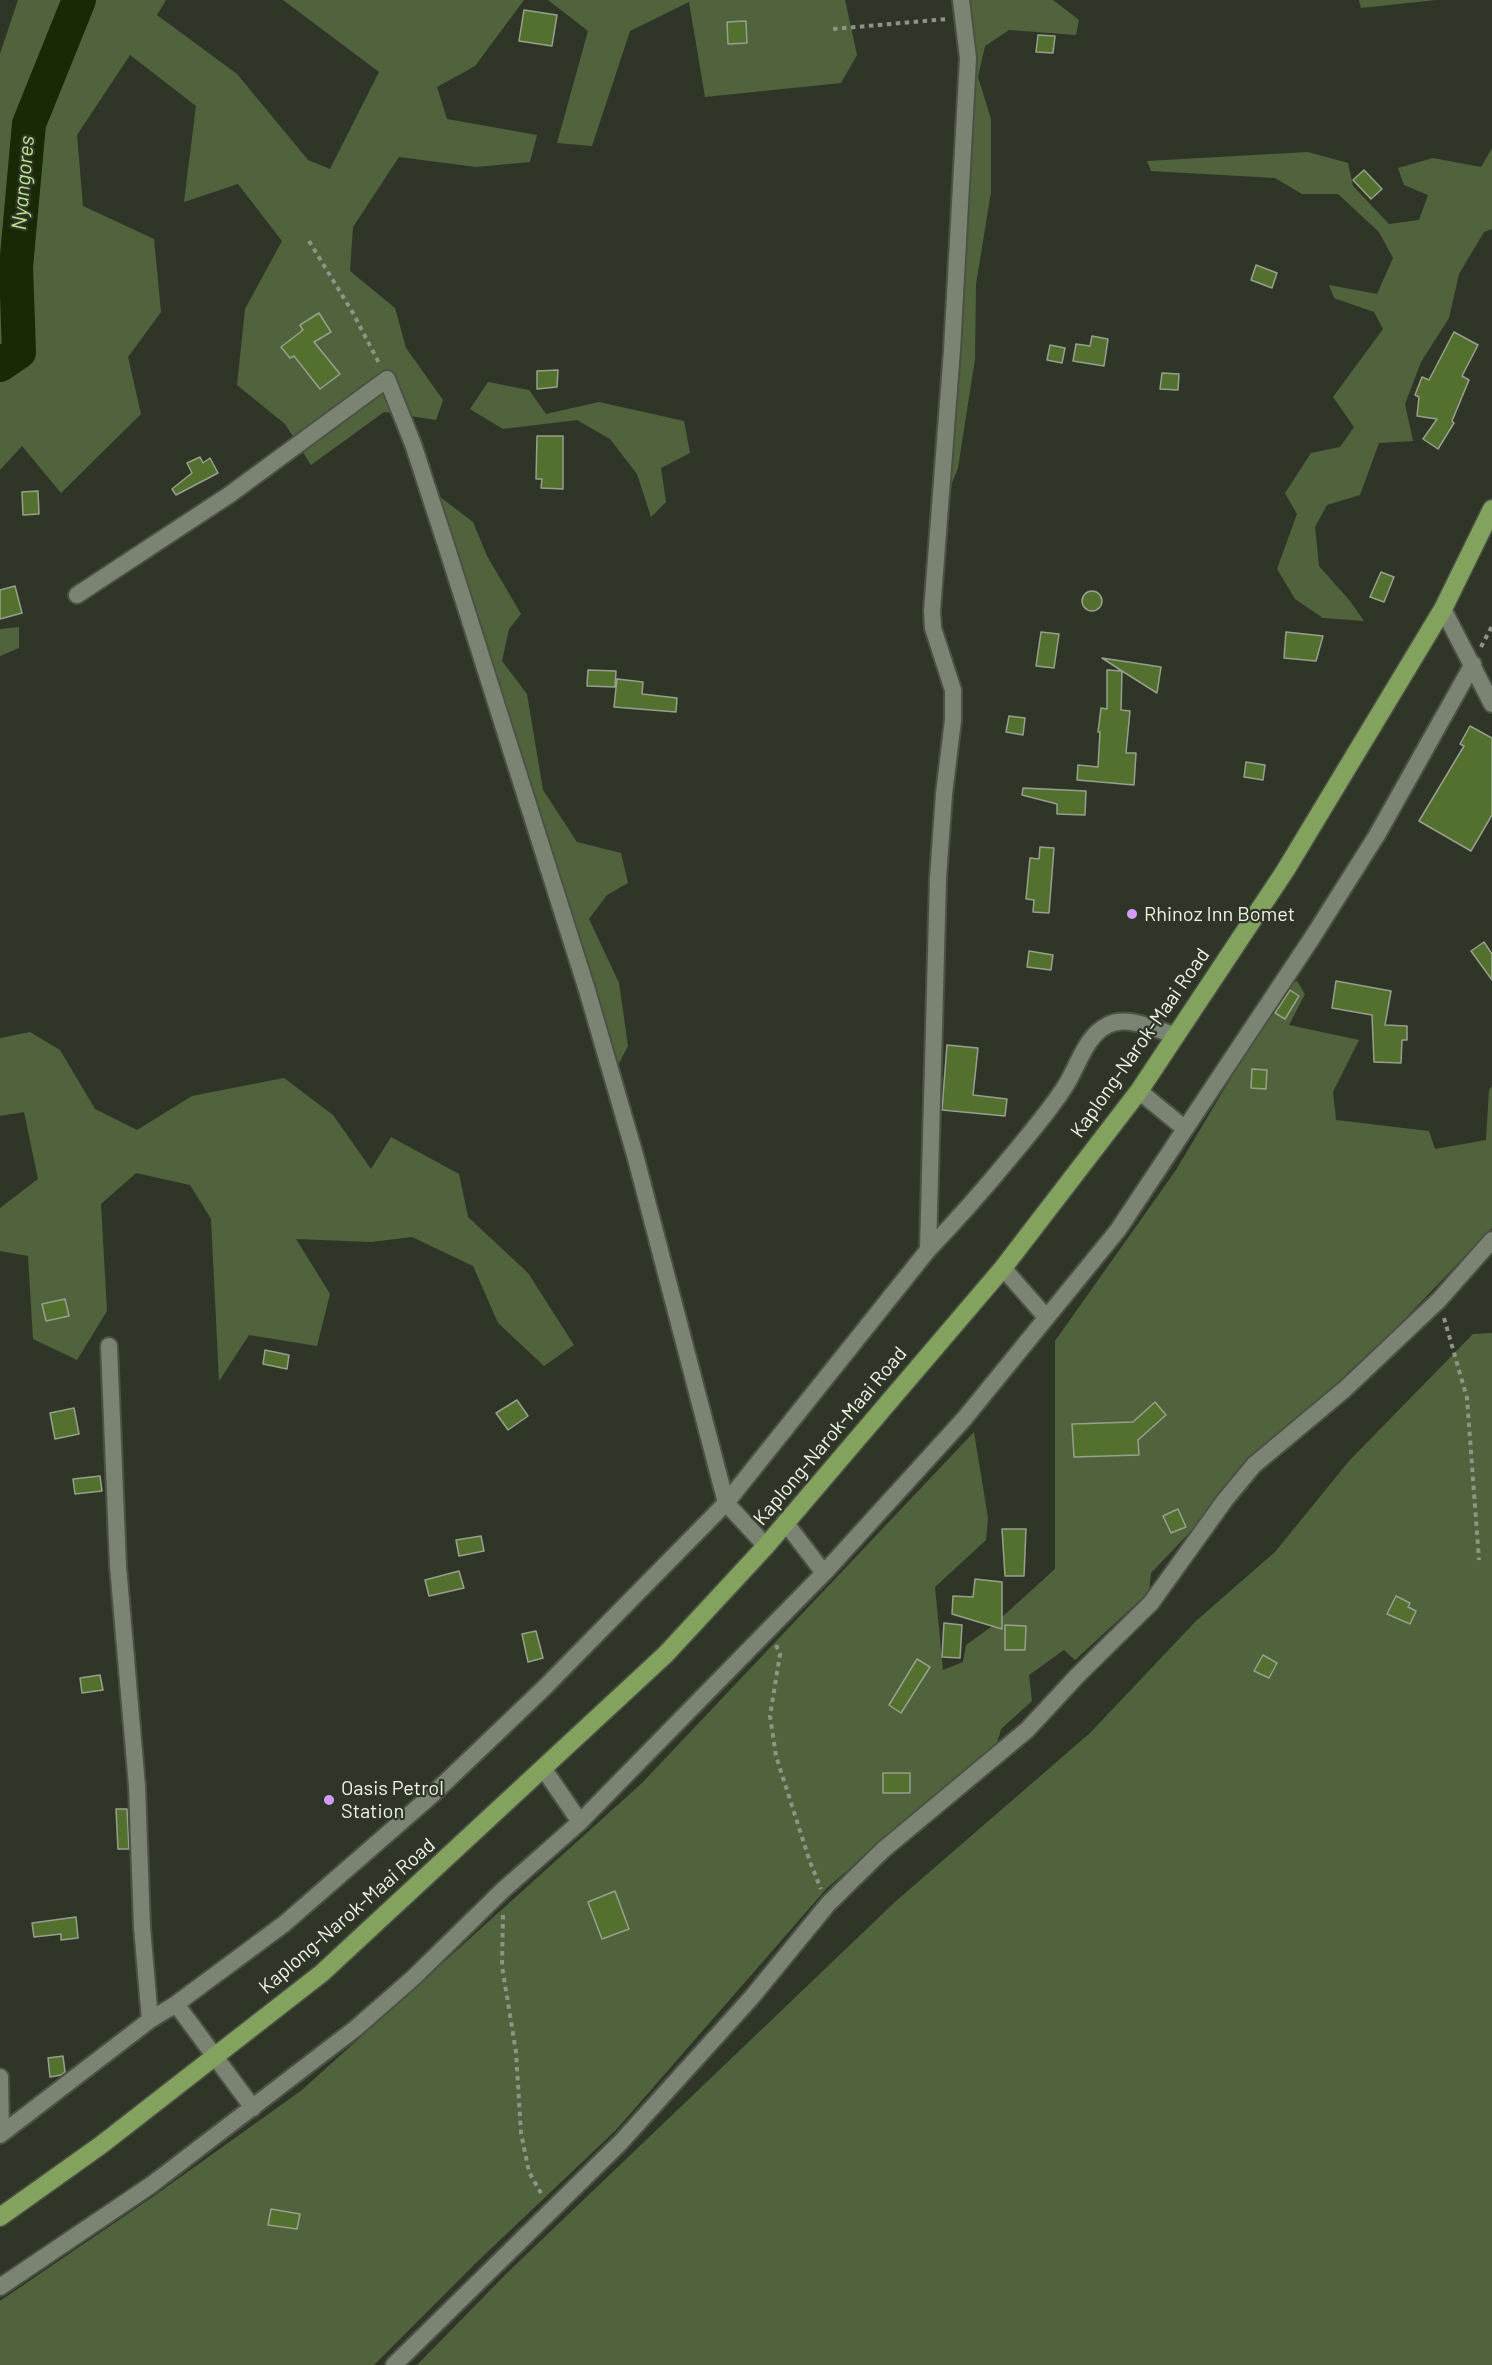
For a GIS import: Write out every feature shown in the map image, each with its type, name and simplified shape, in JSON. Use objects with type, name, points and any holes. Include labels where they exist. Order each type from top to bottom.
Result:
[{"type":"highway","name":"Kaplong-Narok-Maai Road","points":[[0,2217],[101,2145],[322,1973],[666,1654],[766,1546],[1003,1268],[1139,1091],[1174,1035],[1285,871],[1443,609],[1492,509]]},
{"type":"street","points":[[928,1250],[938,878],[953,690],[933,628],[932,611],[952,350],[968,58],[961,0]]},
{"type":"street","points":[[77,595],[229,495],[387,379],[413,444],[587,990],[635,1155],[726,1503],[766,1546]]},
{"type":"street","points":[[1443,609],[1492,704]]},
{"type":"street","points":[[0,2287],[152,2185],[356,2028],[414,1978],[503,1890],[580,1822],[824,1573],[963,1419],[1118,1230],[1184,1128],[1251,1031],[1377,835],[1473,664]]},
{"type":"street","points":[[1,2134],[150,2020],[176,2004],[284,1924],[432,1795],[544,1688],[726,1503],[928,1250],[964,1213],[1032,1131],[1066,1085],[1091,1040],[1100,1030],[1109,1024],[1130,1023],[1174,1035]]},
{"type":"street","points":[[1139,1091],[1184,1128]]},
{"type":"street","points":[[394,2365],[621,2142],[752,1997],[828,1904],[883,1850],[1027,1730],[1077,1676],[1151,1603],[1225,1500],[1254,1465],[1345,1389],[1439,1299],[1492,1240]]},
{"type":"street","points":[[1003,1268],[1046,1317]]},
{"type":"street","points":[[109,1346],[118,1566],[137,1786],[142,1927],[150,2020]]},
{"type":"street","points":[[785,1522],[824,1573]]},
{"type":"street","points":[[543,1768],[580,1822]]},
{"type":"street","points":[[176,2004],[253,2108]]},
{"type":"street","points":[[0,2077],[1,2134]]},
{"type":"path","points":[[833,29],[963,18]]},
{"type":"path","points":[[309,241],[353,313],[387,379]]},
{"type":"path","points":[[1439,1299],[1467,1398],[1479,1560]]},
{"type":"path","points":[[770,1628],[780,1654],[770,1716],[776,1756],[810,1862],[828,1904]]},
{"type":"path","points":[[503,1890],[502,1966],[516,2052],[521,2133],[529,2172],[551,2211]]},
{"type":"green space","points":[[18,0],[166,0],[157,15],[237,74],[308,160],[330,169],[379,72],[283,0],[524,0],[475,66],[437,87],[447,119],[537,135],[530,162],[476,167],[399,157],[353,227],[350,271],[395,308],[406,348],[443,400],[436,420],[384,412],[311,465],[285,424],[237,385],[245,309],[282,241],[238,184],[184,202],[196,106],[130,55],[77,135],[83,206],[154,239],[161,312],[128,357],[141,414],[61,493],[22,446],[0,470],[0,54]]},
{"type":"green space","points":[[548,0],[845,0],[857,55],[841,83],[705,97],[689,2],[630,31],[592,146],[557,143],[588,31]]},
{"type":"green space","points":[[967,0],[1053,0],[1079,20],[1076,35],[1009,30],[985,46],[978,77],[991,119],[991,192],[976,284],[975,359],[958,468],[943,505]]},
{"type":"green space","points":[[1359,0],[1436,0],[1361,8]]},
{"type":"green space","points":[[1492,148],[1492,229],[1484,232],[1459,274],[1449,318],[1421,362],[1405,404],[1413,441],[1379,443],[1360,495],[1327,505],[1315,527],[1319,566],[1350,601],[1364,621],[1323,618],[1295,599],[1277,569],[1297,514],[1285,493],[1311,453],[1340,447],[1354,427],[1333,397],[1383,329],[1374,312],[1334,298],[1329,285],[1377,294],[1393,258],[1379,232],[1338,194],[1302,194],[1275,178],[1151,171],[1147,161],[1308,152],[1348,163],[1353,186],[1389,224],[1419,220],[1428,195],[1404,185],[1398,168],[1433,158],[1481,167]]},
{"type":"green space","points":[[488,382],[529,390],[546,414],[599,402],[684,421],[690,453],[661,468],[666,502],[651,517],[637,474],[610,439],[577,420],[503,429],[470,409]]},
{"type":"green space","points":[[436,494],[473,522],[487,556],[521,614],[509,629],[502,661],[527,694],[543,790],[577,842],[621,853],[628,883],[607,895],[589,919],[619,983],[628,1046],[617,1067]]},
{"type":"green space","points":[[19,627],[19,648],[0,656],[0,629]]},
{"type":"green space","points":[[1297,981],[1305,994],[1289,1025],[1359,1040],[1333,1092],[1336,1120],[1429,1131],[1435,1149],[1486,1140],[1489,1090],[1492,1086],[1492,1228],[1368,1357],[1250,1457],[1193,1529],[1151,1573],[1149,1592],[1075,1660],[1064,1650],[1029,1675],[1032,1701],[1001,1729],[997,1743],[827,1888],[616,2130],[480,2259],[374,2365],[0,2365],[0,2301],[154,2196],[302,2090],[642,1783],[974,1432],[988,1518],[986,1540],[935,1587],[943,1670],[963,1662],[966,1645],[991,1627],[1055,1569],[1055,1341],[1176,1170],[1285,987]]},
{"type":"green space","points":[[30,1032],[60,1050],[95,1109],[137,1130],[192,1096],[284,1078],[333,1115],[371,1169],[391,1137],[459,1174],[468,1217],[528,1273],[574,1345],[544,1366],[498,1323],[473,1266],[412,1237],[371,1242],[296,1239],[330,1294],[317,1346],[249,1335],[219,1381],[211,1219],[190,1185],[136,1173],[101,1204],[107,1311],[77,1360],[33,1339],[28,1256],[0,1251],[0,1208],[38,1179],[24,1112],[0,1116],[0,1038]]},
{"type":"green space","points":[[1492,1333],[1492,2365],[417,2365],[507,2273],[896,1901],[1090,1733],[1196,1621],[1275,1552],[1349,1461],[1473,1334]]},
{"type":"building","points":[[524,10],[557,15],[552,46],[519,41]]},
{"type":"building","points":[[746,21],[747,43],[728,44],[727,22]]},
{"type":"building","points":[[1038,35],[1055,36],[1053,53],[1036,52]]},
{"type":"building","points":[[1364,170],[1382,189],[1371,199],[1353,180]]},
{"type":"building","points":[[1256,265],[1277,273],[1272,288],[1251,280]]},
{"type":"building","points":[[319,313],[331,332],[314,342],[340,374],[320,389],[294,356],[290,358],[281,347],[303,330],[300,325]]},
{"type":"building","points":[[1454,332],[1478,345],[1462,376],[1469,380],[1452,421],[1454,423],[1438,449],[1423,439],[1437,419],[1417,416],[1419,397],[1415,395],[1422,377],[1429,380]]},
{"type":"building","points":[[1092,336],[1108,339],[1104,366],[1073,361],[1076,344],[1090,346]]},
{"type":"building","points":[[1050,345],[1065,348],[1062,363],[1047,360]]},
{"type":"building","points":[[558,370],[557,387],[537,389],[537,371]]},
{"type":"building","points":[[1162,373],[1179,374],[1178,390],[1160,389]]},
{"type":"building","points":[[537,436],[563,436],[563,489],[541,488],[542,479],[536,479]]},
{"type":"building","points":[[200,457],[203,463],[210,458],[218,473],[176,495],[172,489],[192,473],[187,463]]},
{"type":"building","points":[[38,491],[39,514],[23,515],[22,492]]},
{"type":"building","points":[[1381,572],[1394,577],[1384,602],[1370,597]]},
{"type":"building","points":[[15,586],[22,613],[0,619],[0,590]]},
{"type":"building","points":[[1092,591],[1099,594],[1102,601],[1099,608],[1092,611],[1085,608],[1082,601],[1085,594]]},
{"type":"building","points":[[1041,632],[1059,634],[1054,668],[1036,666]]},
{"type":"building","points":[[1286,632],[1323,636],[1316,661],[1284,658]]},
{"type":"building","points":[[1102,658],[1161,667],[1157,693],[1122,671]]},
{"type":"building","points":[[588,670],[616,671],[615,687],[587,686]]},
{"type":"building","points":[[1107,670],[1122,671],[1121,710],[1130,711],[1126,753],[1136,753],[1134,785],[1077,780],[1078,765],[1098,767],[1101,708],[1107,709]]},
{"type":"building","points":[[617,679],[643,682],[642,694],[677,698],[676,712],[614,707]]},
{"type":"building","points":[[1009,716],[1025,718],[1023,735],[1006,732]]},
{"type":"building","points":[[1470,726],[1492,738],[1492,815],[1471,851],[1419,821],[1464,746],[1460,744]]},
{"type":"building","points":[[1246,762],[1265,765],[1263,780],[1244,777]]},
{"type":"building","points":[[1023,788],[1086,791],[1085,815],[1057,814],[1057,804],[1022,795]]},
{"type":"building","points":[[1040,847],[1054,848],[1049,913],[1033,912],[1034,900],[1026,899],[1030,858],[1039,859]]},
{"type":"building","points":[[1484,942],[1492,954],[1492,980],[1471,951]]},
{"type":"building","points":[[1029,951],[1053,955],[1051,970],[1027,967]]},
{"type":"building","points":[[1336,981],[1391,991],[1385,1025],[1407,1026],[1407,1040],[1402,1040],[1401,1063],[1374,1062],[1372,1015],[1332,1008]]},
{"type":"building","points":[[1290,990],[1299,996],[1285,1019],[1275,1013]]},
{"type":"building","points":[[947,1045],[978,1048],[973,1095],[1007,1099],[1005,1116],[942,1110]]},
{"type":"building","points":[[1252,1069],[1267,1070],[1266,1089],[1251,1088]]},
{"type":"building","points":[[65,1299],[69,1316],[46,1321],[42,1304]]},
{"type":"building","points":[[265,1350],[289,1355],[287,1369],[263,1364]]},
{"type":"building","points":[[517,1400],[528,1416],[508,1430],[496,1413]]},
{"type":"building","points":[[1155,1402],[1166,1415],[1138,1440],[1139,1455],[1074,1457],[1072,1424],[1133,1422]]},
{"type":"building","points":[[74,1408],[79,1434],[55,1439],[50,1413]]},
{"type":"building","points":[[100,1476],[102,1491],[75,1494],[73,1479]]},
{"type":"building","points":[[1178,1509],[1186,1527],[1171,1533],[1163,1516]]},
{"type":"building","points":[[1002,1529],[1026,1529],[1024,1576],[1005,1576]]},
{"type":"building","points":[[481,1536],[484,1551],[459,1556],[456,1540]]},
{"type":"building","points":[[459,1571],[464,1588],[429,1596],[425,1580]]},
{"type":"building","points":[[975,1579],[1002,1582],[1002,1629],[952,1614],[953,1596],[973,1597]]},
{"type":"building","points":[[1396,1596],[1410,1603],[1408,1607],[1416,1611],[1410,1624],[1387,1614]]},
{"type":"building","points":[[944,1623],[962,1625],[960,1658],[942,1657]]},
{"type":"building","points":[[1005,1625],[1026,1626],[1025,1650],[1005,1650]]},
{"type":"building","points":[[536,1631],[543,1658],[528,1662],[522,1634]]},
{"type":"building","points":[[1263,1655],[1277,1663],[1269,1678],[1254,1671]]},
{"type":"building","points":[[917,1659],[930,1667],[901,1713],[889,1705]]},
{"type":"building","points":[[100,1675],[103,1690],[82,1693],[80,1678]]},
{"type":"building","points":[[883,1773],[910,1773],[910,1793],[883,1793]]},
{"type":"building","points":[[116,1809],[127,1809],[129,1849],[118,1849]]},
{"type":"building","points":[[615,1891],[629,1929],[602,1939],[588,1902]]},
{"type":"building","points":[[76,1917],[78,1938],[61,1940],[61,1934],[34,1937],[32,1923]]},
{"type":"building","points":[[63,2056],[65,2072],[50,2077],[48,2058]]},
{"type":"building","points":[[271,2209],[300,2214],[297,2229],[268,2225]]},
{"type":"waterway","name":"Nyangores","points":[[0,365],[19,352],[16,267],[29,124],[79,0]]},
{"type":"place","name":"Rhinoz Inn Bomet","points":[[1132,914]]},
{"type":"place","name":"Oasis Petrol Station","points":[[329,1800]]}]
